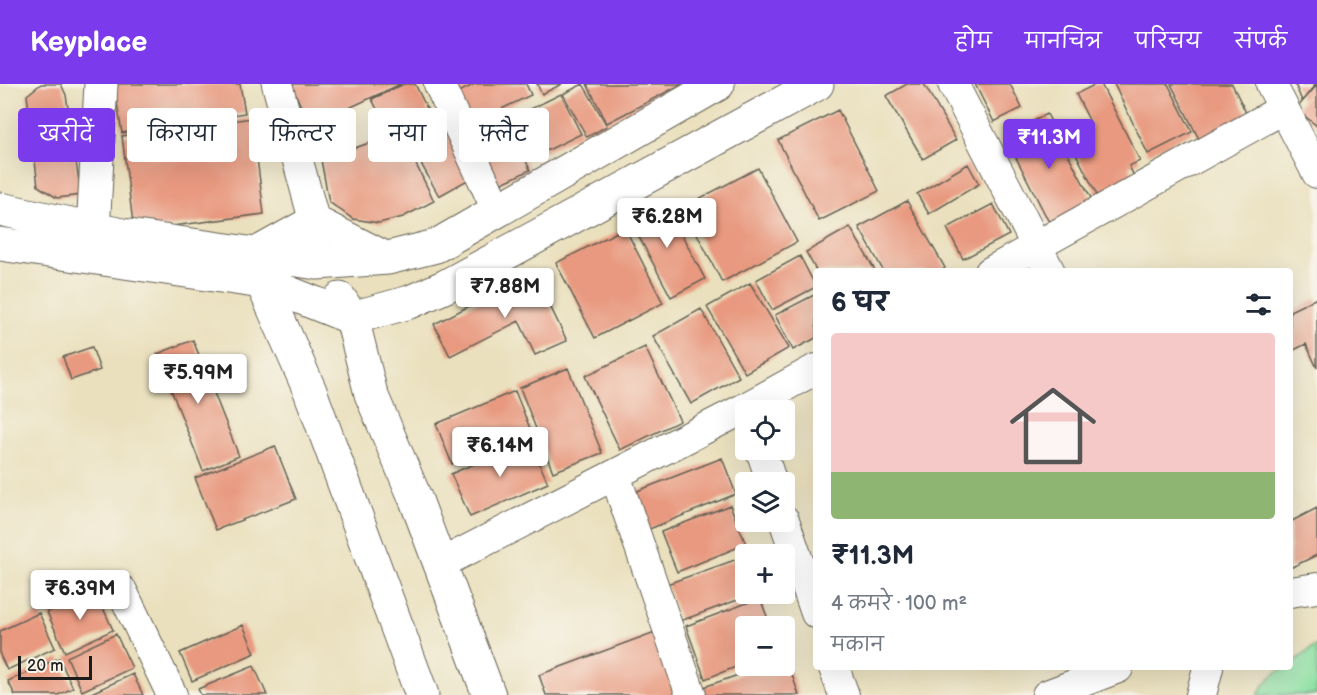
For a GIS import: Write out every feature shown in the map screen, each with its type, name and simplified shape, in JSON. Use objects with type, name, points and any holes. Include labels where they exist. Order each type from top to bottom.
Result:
[{"type":"main road","points":[[93,244],[101,84]]},
{"type":"main road","points":[[0,244],[93,244],[122,235],[259,268],[352,318],[410,302],[446,286],[817,84]]},
{"type":"main road","points":[[259,268],[388,258],[436,246],[714,85]]},
{"type":"main road","points":[[0,209],[93,244]]},
{"type":"main road","points":[[316,263],[352,318],[371,394],[440,564],[489,695]]},
{"type":"main road","points":[[259,268],[310,391],[422,695]]},
{"type":"street","points":[[277,84],[314,220],[316,263]]},
{"type":"street","points":[[439,84],[497,210]]},
{"type":"street","points":[[953,84],[1043,259]]},
{"type":"street","points":[[1006,268],[1043,259],[1277,97],[1314,162]]},
{"type":"street","points":[[314,220],[388,258]]},
{"type":"street","points":[[259,268],[314,220]]},
{"type":"street","points":[[763,400],[813,371]]},
{"type":"street","points":[[440,564],[735,415]]},
{"type":"street","points":[[615,475],[691,695]]},
{"type":"street","points":[[788,532],[813,604]]},
{"type":"street","points":[[1293,592],[1317,588]]},
{"type":"street","points":[[122,591],[172,695]]},
{"type":"street","points":[[835,670],[844,695]]},
{"type":"street","points":[[1047,695],[1113,670]]},
{"type":"street","points":[[1201,695],[1207,670]]},
{"type":"green space","points":[[1317,645],[1317,695],[1258,695],[1275,673],[1293,670],[1293,662]]},
{"type":"building","points":[[41,84],[61,84],[68,108],[29,108],[27,95]]},
{"type":"building","points":[[114,84],[240,84],[245,113],[237,114],[237,108],[127,108],[127,132],[122,133]]},
{"type":"building","points":[[291,84],[401,84],[349,108],[302,108]]},
{"type":"building","points":[[404,84],[415,84],[427,108],[376,108],[372,99]]},
{"type":"building","points":[[475,84],[526,84],[531,95],[504,108],[464,108],[457,93]]},
{"type":"building","points":[[537,84],[562,84],[542,94]]},
{"type":"building","points":[[583,84],[607,126],[587,137],[563,94]]},
{"type":"building","points":[[587,84],[682,84],[607,123]]},
{"type":"building","points":[[907,84],[924,84],[956,140],[923,159],[886,96]]},
{"type":"building","points":[[975,84],[1010,84],[1022,108],[994,122]]},
{"type":"building","points":[[1096,84],[1101,84],[1140,161],[1129,166],[1135,178],[1098,197],[1067,136],[1091,124],[1076,94]]},
{"type":"building","points":[[1114,84],[1168,84],[1192,132],[1148,154]]},
{"type":"building","points":[[1171,84],[1232,84],[1248,117],[1200,141]]},
{"type":"building","points":[[1295,84],[1316,84],[1302,101]]},
{"type":"building","points":[[1317,85],[1317,126],[1296,109]]},
{"type":"building","points":[[561,94],[581,134],[549,150],[549,108],[532,108]]},
{"type":"building","points":[[838,110],[879,191],[819,221],[778,140]]},
{"type":"building","points":[[1047,114],[1094,204],[1051,226],[1005,136]]},
{"type":"building","points":[[249,118],[249,162],[258,162],[264,214],[134,231],[122,136],[127,135],[127,162],[237,162],[237,120]]},
{"type":"building","points":[[447,130],[459,152],[459,162],[465,162],[473,177],[439,196],[420,162],[447,162]]},
{"type":"building","points":[[368,143],[368,162],[415,162],[434,201],[403,217],[379,223],[353,219],[329,202],[321,162],[356,162],[356,148]]},
{"type":"building","points":[[35,162],[76,162],[81,195],[57,198],[38,186]]},
{"type":"building","points":[[487,162],[526,162],[530,170],[498,185]]},
{"type":"building","points":[[968,164],[979,184],[929,214],[917,194]]},
{"type":"building","points":[[758,168],[797,242],[722,282],[683,207]]},
{"type":"building","points":[[664,201],[705,279],[671,297],[630,220]]},
{"type":"building","points":[[907,201],[945,268],[882,268],[859,227]]},
{"type":"building","points":[[993,204],[1009,235],[963,259],[947,228]]},
{"type":"building","points":[[850,227],[874,268],[815,268],[806,252]]},
{"type":"building","points":[[625,228],[663,303],[595,338],[556,263]]},
{"type":"building","points":[[800,256],[813,281],[813,289],[772,310],[756,280]]},
{"type":"building","points":[[534,273],[567,341],[535,355],[519,321],[450,356],[434,324]]},
{"type":"building","points":[[750,283],[789,348],[745,373],[707,307]]},
{"type":"building","points":[[813,296],[813,340],[793,350],[775,315]]},
{"type":"building","points":[[1317,298],[1317,368],[1306,344],[1293,350],[1293,310]]},
{"type":"building","points":[[701,309],[739,377],[691,404],[653,336]]},
{"type":"building","points":[[193,340],[239,456],[203,471],[157,354]]},
{"type":"building","points":[[92,347],[100,370],[71,380],[63,357]]},
{"type":"building","points":[[645,347],[680,421],[620,450],[585,376]]},
{"type":"building","points":[[568,368],[602,453],[553,472],[520,388]]},
{"type":"building","points":[[515,391],[531,431],[452,464],[436,424]]},
{"type":"building","points":[[529,440],[548,483],[470,517],[451,474]]},
{"type":"building","points":[[275,446],[296,499],[216,530],[195,478]]},
{"type":"building","points":[[722,458],[735,491],[735,494],[642,532],[627,495]]},
{"type":"building","points":[[730,505],[735,517],[735,532],[741,532],[746,544],[735,544],[735,548],[677,572],[661,532]]},
{"type":"building","points":[[1317,508],[1317,555],[1293,567],[1293,520]]},
{"type":"building","points":[[735,560],[735,601],[680,621],[667,584]]},
{"type":"building","points":[[95,590],[113,630],[65,652],[47,612]]},
{"type":"building","points":[[744,604],[762,604],[767,616],[735,616],[735,667],[705,679],[686,626]]},
{"type":"building","points":[[39,613],[55,648],[7,670],[0,655],[0,631]]},
{"type":"building","points":[[243,625],[255,653],[192,681],[180,653]]},
{"type":"building","points":[[655,632],[678,695],[546,695],[539,675]]},
{"type":"building","points":[[116,634],[132,668],[82,691],[67,657]]},
{"type":"building","points":[[59,658],[73,688],[58,695],[15,695],[8,681]]},
{"type":"building","points":[[254,666],[267,695],[201,695],[198,689]]},
{"type":"building","points":[[133,674],[143,695],[87,695]]},
{"type":"building","points":[[735,676],[792,676],[799,695],[700,695],[698,689]]}]
